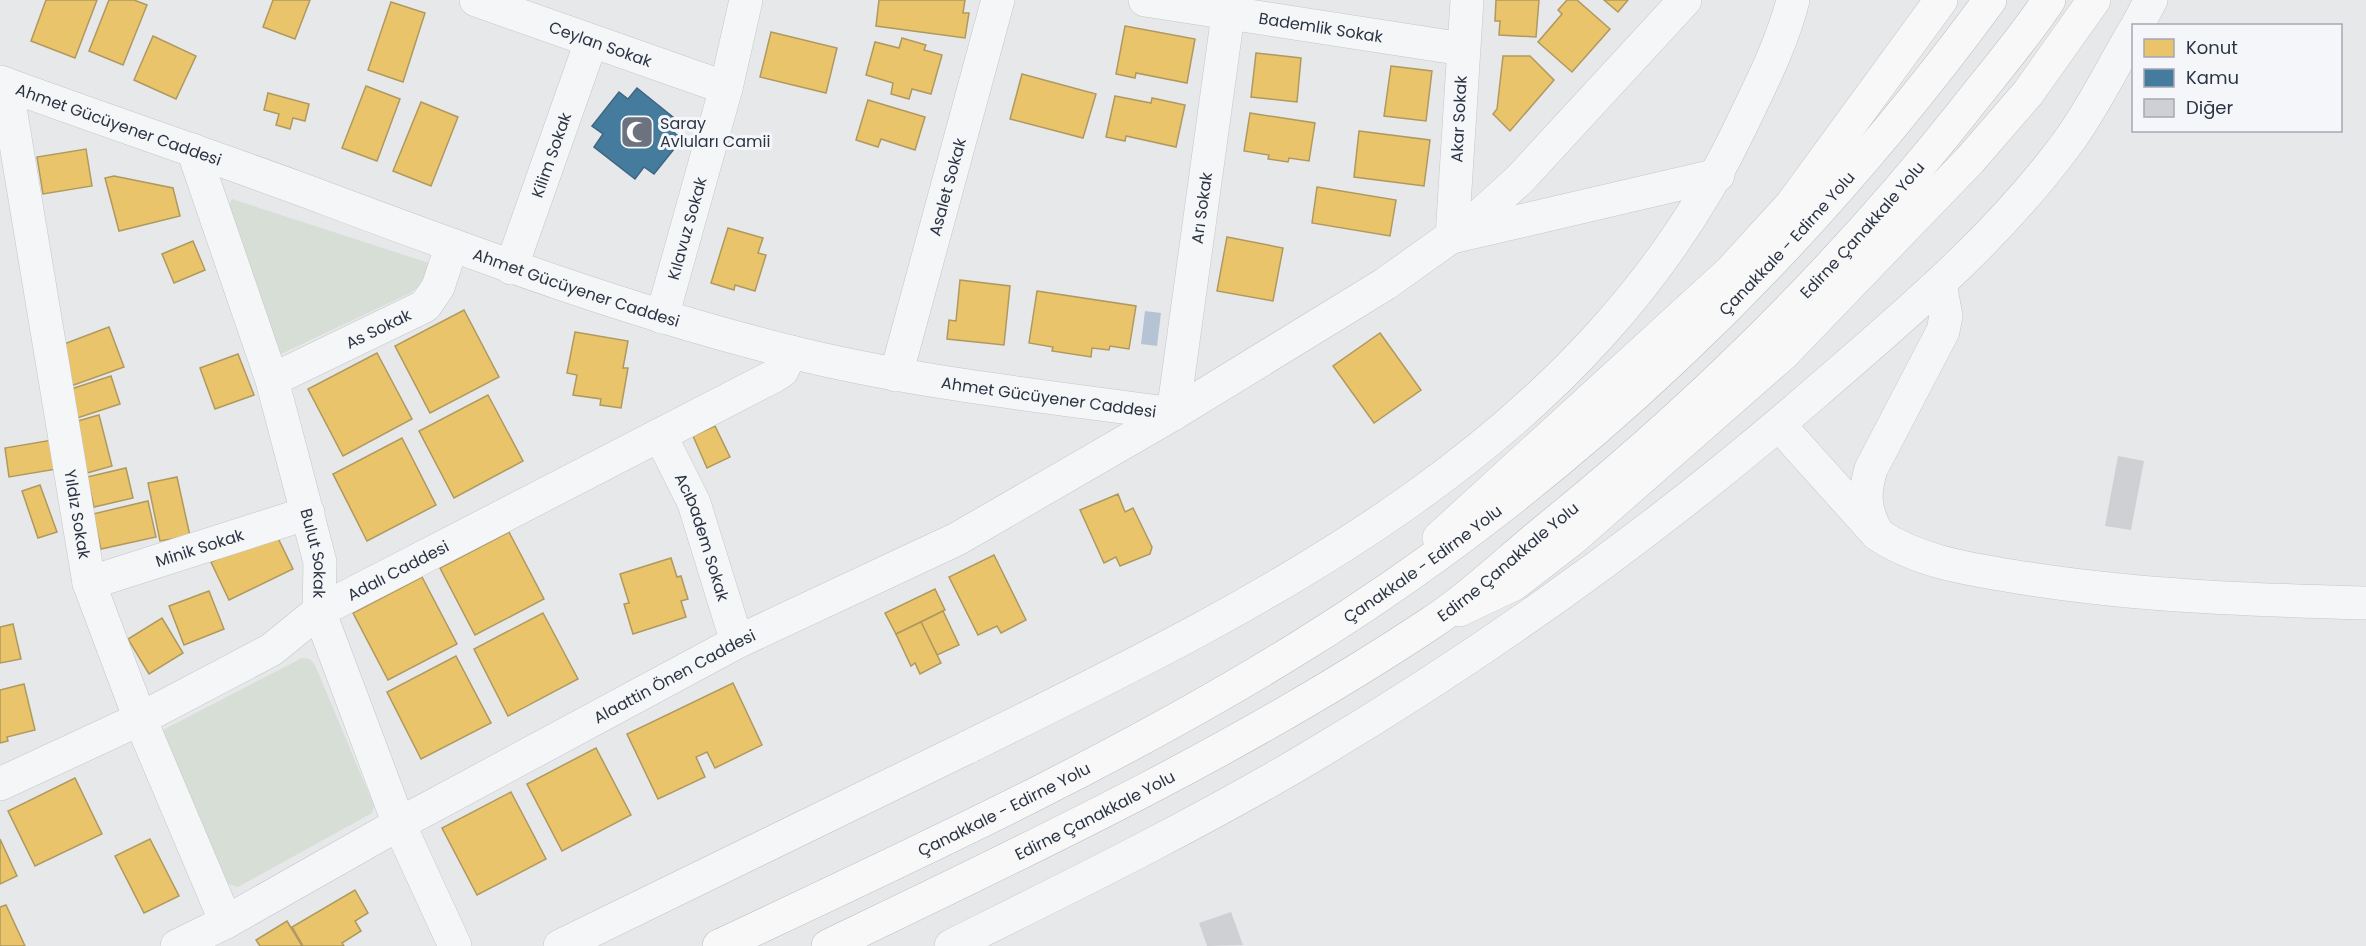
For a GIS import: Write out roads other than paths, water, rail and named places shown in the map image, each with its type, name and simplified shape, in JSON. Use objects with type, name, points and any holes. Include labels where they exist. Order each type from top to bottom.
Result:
[{"type":"main road","points":[[1402,581],[1433,543],[1738,264],[1792,204],[1941,0]]},
{"type":"main road","name":"Çanakkale - Edirne Yolu","points":[[719,946],[1047,788],[1161,728],[1302,646],[1402,581],[1549,469],[1688,345],[1751,284],[1873,151],[1990,0]]},
{"type":"main road","name":"Edirne Çanakkale Yolu","points":[[828,946],[1184,771],[1319,693],[1435,620],[1649,445],[1766,334],[1846,250],[1928,156],[2049,0]]},
{"type":"main road","points":[[1435,620],[1514,584],[1571,540],[1783,354],[1970,160],[2021,102],[2094,0]]},
{"type":"street","name":"Ceylan Sokak","points":[[476,0],[726,88]]},
{"type":"street","name":"Kılavuz Sokak","points":[[662,317],[726,88],[746,0]]},
{"type":"street","name":"Asalet Sokak","points":[[896,375],[999,0]]},
{"type":"street","name":"Bademlik Sokak","points":[[1146,0],[1229,7],[1463,49]]},
{"type":"street","name":"Akar Sokak","points":[[1452,237],[1467,0]]},
{"type":"street","name":"Alaattin Önen Caddesi","points":[[177,946],[226,922],[399,824],[737,642],[957,539],[1173,414],[1385,285],[1452,237],[1498,200],[1542,157],[1685,0]]},
{"type":"street","points":[[2138,24],[2151,0]]},
{"type":"street","points":[[561,946],[1103,678],[1290,577],[1406,506],[1493,439],[1560,380],[1595,342],[1658,265],[1718,175],[1761,85],[1794,4]]},
{"type":"street","name":"Arı Sokak","points":[[1173,414],[1229,7]]},
{"type":"street","points":[[951,946],[1212,813],[1388,709],[1610,559],[1669,515],[1779,424],[1940,284],[2018,204],[2070,139],[2132,33]]},
{"type":"street","name":"Kilim Sokak","points":[[511,268],[591,42]]},
{"type":"street","name":"Ahmet Gücüyener Caddesi","points":[[3,83],[193,150],[511,268],[662,317],[791,352],[896,375],[1173,414]]},
{"type":"street","name":"Yıldız Sokak","points":[[3,83],[89,583],[140,719],[226,922]]},
{"type":"street","name":"Bulut Sokak","points":[[193,150],[272,380],[320,562],[319,610],[399,824],[455,946]]},
{"type":"street","points":[[1452,237],[1718,175]]},
{"type":"street","name":"As Sokak","points":[[272,380],[425,306],[438,288],[452,245]]},
{"type":"street","points":[[1877,534],[1865,502],[1866,486],[1871,469],[1944,331],[1946,315],[1940,284]]},
{"type":"street","name":"Adalı Caddesi","points":[[0,784],[140,719],[271,650],[319,610],[782,371],[791,352]]},
{"type":"street","points":[[1779,424],[1877,534],[1906,550],[1946,563],[2089,588],[2278,601],[2366,603]]},
{"type":"street","name":"Acıbadem Sokak","points":[[660,435],[694,503],[737,642]]},
{"type":"street","name":"Minik Sokak","points":[[89,583],[308,513]]},
{"type":"water","points":[[1145,311],[1161,313],[1157,346],[1141,344]]},
{"type":"place","name":"Saray Avluları Camii","points":[[637,132]]}]
